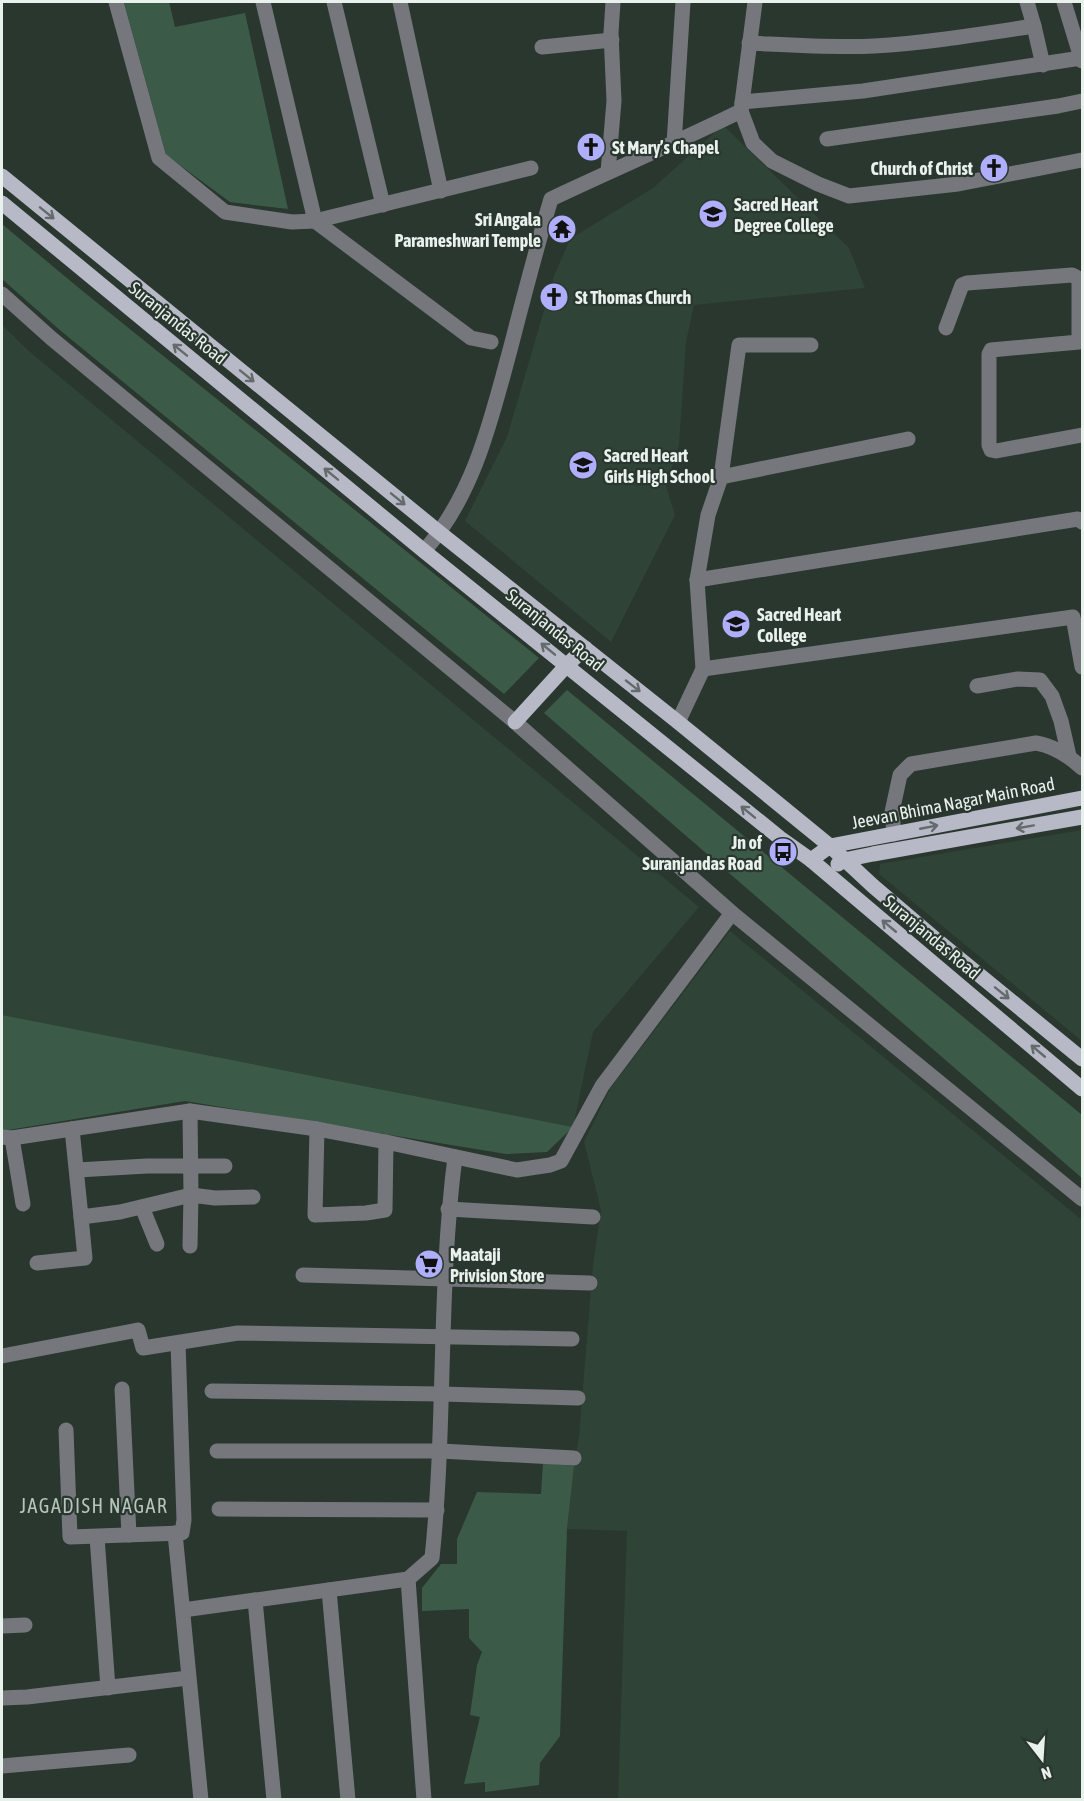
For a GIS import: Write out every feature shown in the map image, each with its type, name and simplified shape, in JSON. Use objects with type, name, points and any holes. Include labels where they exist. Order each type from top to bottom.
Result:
[{"type":"main road","name":"Suranjandas Road","points":[[2,176],[440,533],[830,846],[934,938],[1083,1059]]},
{"type":"main road","name":"Suranjandas Road","points":[[2,203],[424,551],[780,838],[811,860],[1083,1089]]},
{"type":"main road","points":[[514,722],[585,648]]},
{"type":"main road","name":"Jeevan Bhima Nagar Main Road","points":[[830,846],[1083,798]]},
{"type":"main road","name":"Jeevan Bhima Nagar Main Road","points":[[844,860],[1083,817]]},
{"type":"main road","points":[[811,860],[830,846]]},
{"type":"main road","points":[[825,872],[844,860]]},
{"type":"street","points":[[116,2],[159,158],[225,212],[292,222],[315,221],[531,168]]},
{"type":"street","points":[[263,2],[315,221],[471,338],[491,342]]},
{"type":"street","points":[[334,2],[383,205]]},
{"type":"street","points":[[400,2],[441,191]]},
{"type":"street","points":[[608,172],[614,101],[613,2]]},
{"type":"street","points":[[674,144],[683,2]]},
{"type":"street","points":[[755,2],[742,107],[753,142],[772,161],[818,184],[849,196],[958,184],[1083,160]]},
{"type":"street","points":[[1027,2],[1043,65]]},
{"type":"street","points":[[424,551],[440,533],[462,497],[487,434],[551,199],[674,144],[742,107],[1082,60],[1064,2]]},
{"type":"street","points":[[749,43],[873,46],[1034,26]]},
{"type":"street","points":[[542,47],[612,40]]},
{"type":"street","points":[[827,139],[1083,101]]},
{"type":"street","points":[[946,328],[962,285],[1076,276],[1081,305],[1079,342],[991,350],[989,354],[989,445],[991,450],[996,451],[1083,435]]},
{"type":"street","points":[[2,294],[51,338],[514,722],[732,913],[1083,1199]]},
{"type":"street","points":[[678,722],[703,669],[697,580],[708,515],[722,477],[740,345],[811,345]]},
{"type":"street","points":[[722,477],[908,439]]},
{"type":"street","points":[[697,580],[1080,520]]},
{"type":"street","points":[[703,669],[1073,617],[1083,667]]},
{"type":"street","points":[[977,686],[1018,679],[1040,680],[1052,696],[1061,721],[1069,756]]},
{"type":"street","points":[[894,834],[892,812],[900,775],[911,764],[1036,743],[1069,756],[1083,768]]},
{"type":"street","points":[[23,1204],[7,1137],[190,1111],[317,1129],[516,1170],[550,1166],[561,1161],[602,1086],[732,913]]},
{"type":"street","points":[[190,1111],[190,1246]]},
{"type":"street","points":[[37,1263],[85,1258],[72,1129]]},
{"type":"street","points":[[317,1129],[315,1215],[384,1210],[386,1142]]},
{"type":"street","points":[[183,1610],[408,1579],[432,1558],[440,1451],[448,1209],[455,1157]]},
{"type":"street","points":[[77,1170],[147,1166],[225,1166]]},
{"type":"street","points":[[81,1217],[120,1212],[191,1195],[215,1198],[253,1197]]},
{"type":"street","points":[[142,1207],[157,1244]]},
{"type":"street","points":[[448,1209],[593,1217]]},
{"type":"street","points":[[303,1275],[590,1283]]},
{"type":"street","points":[[2,1356],[138,1330],[143,1348],[238,1333],[572,1339]]},
{"type":"street","points":[[178,1343],[184,1520],[178,1533],[188,1678],[201,1800]]},
{"type":"street","points":[[122,1389],[129,1535]]},
{"type":"street","points":[[212,1391],[578,1398]]},
{"type":"street","points":[[66,1430],[70,1537],[178,1533]]},
{"type":"street","points":[[217,1451],[440,1451],[574,1458]]},
{"type":"street","points":[[219,1509],[437,1510]]},
{"type":"street","points":[[97,1537],[108,1688]]},
{"type":"street","points":[[408,1579],[424,1800]]},
{"type":"street","points":[[329,1590],[348,1800]]},
{"type":"street","points":[[255,1600],[274,1800]]},
{"type":"street","points":[[2,1626],[25,1624]]},
{"type":"street","points":[[2,1698],[188,1678]]},
{"type":"street","points":[[2,1766],[129,1755]]},
{"type":"shaded area","points":[[124,2],[169,2],[175,27],[245,13],[288,209],[230,202],[166,155]]},
{"type":"shaded area","points":[[723,125],[849,248],[865,288],[694,305],[686,342],[679,445],[666,486],[675,515],[611,642],[465,521],[507,437],[554,276],[570,239],[653,188]]},
{"type":"shaded area","points":[[2,224],[539,658],[504,694],[61,331],[2,279]]},
{"type":"shaded area","points":[[2,325],[30,352],[699,907],[593,1032],[573,1127],[2,1015]]},
{"type":"shaded area","points":[[567,690],[1082,1115],[1082,1178],[544,713]]},
{"type":"shaded area","points":[[1082,830],[1082,1041],[879,874],[880,864]]},
{"type":"shaded area","points":[[730,931],[1082,1220],[1082,1799],[618,1799],[627,1531],[567,1529],[579,1436],[593,1265],[601,1210],[584,1142],[610,1089]]},
{"type":"shaded area","points":[[2,1015],[573,1127],[547,1152],[506,1154],[185,1101],[2,1131]]},
{"type":"shaded area","points":[[543,1463],[574,1466],[567,1529],[560,1736],[540,1763],[539,1785],[485,1792],[485,1782],[464,1784],[480,1717],[470,1715],[477,1665],[482,1652],[469,1638],[469,1609],[422,1611],[422,1588],[441,1564],[457,1564],[457,1539],[477,1492],[541,1494]]},
{"type":"place","name":"St Mary’s Chapel","points":[[591,147]]},
{"type":"place","name":"Church of Christ","points":[[994,168]]},
{"type":"place","name":"Sacred Heart Degree College","points":[[713,214]]},
{"type":"place","name":"Sri Angala Parameshwari Temple","points":[[562,229]]},
{"type":"place","name":"St Thomas Church","points":[[554,297]]},
{"type":"place","name":"Sacred Heart Girls High School","points":[[583,465]]},
{"type":"place","name":"Sacred Heart College","points":[[736,624]]},
{"type":"place","name":"Jn of Suranjandas Road","points":[[783,852]]},
{"type":"place","name":"Maataji Privision Store","points":[[429,1264]]},
{"type":"district","name":"JAGADISH NAGAR","points":[[94,1505]]}]
